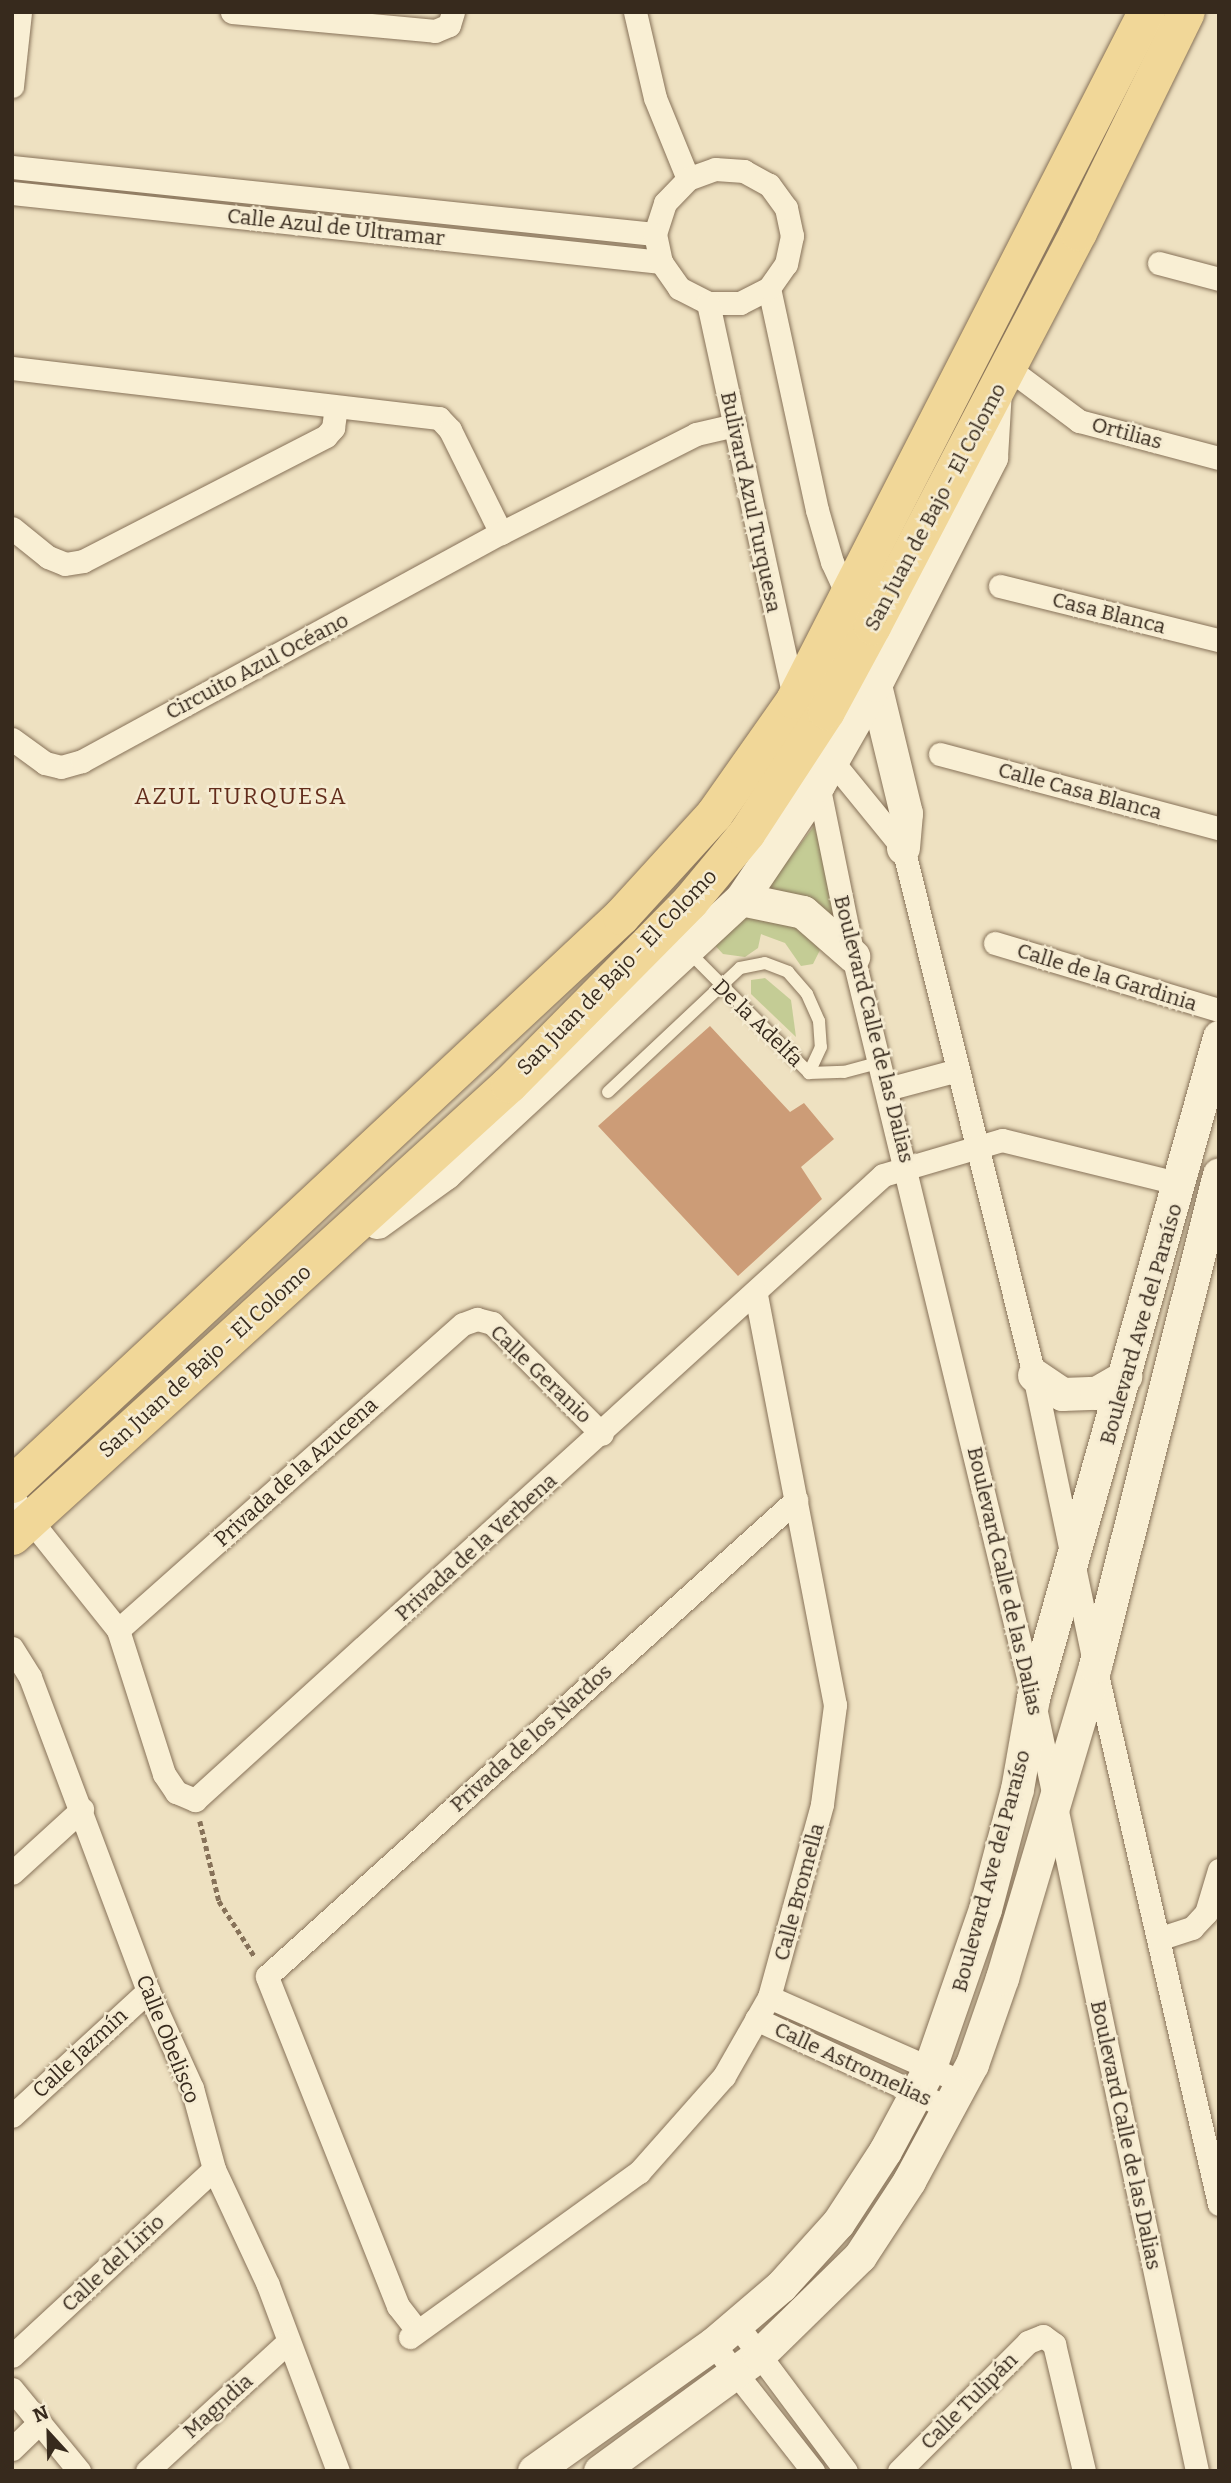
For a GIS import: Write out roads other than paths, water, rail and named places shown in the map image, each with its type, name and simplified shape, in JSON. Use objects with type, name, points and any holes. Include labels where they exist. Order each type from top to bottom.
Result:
[{"type":"main road","name":"San Juan de Bajo - El Colomo","points":[[16,1503],[621,916],[714,814],[794,700],[1146,12]]},
{"type":"main road","name":"San Juan de Bajo - El Colomo","points":[[16,1503],[277,1296],[509,1084],[690,901],[747,832],[820,760],[872,626],[1002,378],[1186,12]]},
{"type":"street","points":[[12,86],[20,12]]},
{"type":"street","points":[[232,12],[435,31],[449,25],[453,12]]},
{"type":"street","points":[[635,12],[656,98],[688,179]]},
{"type":"street","name":"Calle Azul de Ultramar","points":[[12,167],[655,234]]},
{"type":"street","points":[[724,170],[744,171],[769,185],[786,208],[792,236],[786,264],[769,288],[740,303],[708,303],[679,288],[660,262],[655,234],[665,203],[688,179],[724,170]]},
{"type":"street","name":"Calle Azul de Ultramar","points":[[12,193],[660,262]]},
{"type":"street","points":[[1159,263],[1219,279]]},
{"type":"street","points":[[769,288],[817,510],[845,597],[872,626]]},
{"type":"street","name":"Bulivard Azul Turquesa","points":[[708,303],[794,700]]},
{"type":"street","points":[[12,368],[439,418],[450,430],[501,533]]},
{"type":"street","points":[[277,1296],[444,1173],[741,899],[820,760],[875,685],[991,457],[1002,378]]},
{"type":"street","name":"Ortilias","points":[[1002,378],[1079,421],[1219,458]]},
{"type":"street","points":[[12,528],[48,557],[65,564],[83,561],[326,436],[333,428],[336,407]]},
{"type":"street","name":"Circuito Azul Océano","points":[[12,739],[45,763],[61,767],[82,761],[501,533],[696,434],[735,425]]},
{"type":"street","name":"Casa Blanca","points":[[1000,586],[1219,640]]},
{"type":"street","points":[[875,685],[905,813],[903,848]]},
{"type":"street","name":"Boulevard Calle de las Dalias","points":[[794,700],[820,760],[853,956],[1037,1682],[1054,1794],[1197,2471]]},
{"type":"street","name":"Calle Casa Blanca","points":[[940,754],[1219,828]]},
{"type":"street","name":"Boulevard Calle de las Dalias","points":[[820,760],[903,848],[1034,1375],[1095,1666],[1161,1938],[1219,2204]]},
{"type":"street","points":[[741,899],[803,912],[853,956]]},
{"type":"street","name":"Calle de la Gardinia","points":[[995,943],[1219,1010]]},
{"type":"street","name":"Boulevard Ave del Paraíso","points":[[534,2471],[725,2334],[781,2286],[838,2222],[923,2080],[985,1909],[1017,1789],[1037,1682],[1074,1564],[1181,1184],[1219,1037]]},
{"type":"street","points":[[887,1089],[958,1070]]},
{"type":"street","name":"Privada de la Verbena","points":[[118,1630],[164,1774],[176,1792],[195,1800],[602,1434],[883,1175],[1002,1140],[1181,1184]]},
{"type":"street","name":"Boulevard Ave del Paraíso","points":[[600,2471],[747,2365],[860,2256],[956,2095],[1002,1978],[1054,1794],[1095,1666],[1212,1230],[1219,1174]]},
{"type":"street","points":[[1170,1220],[1212,1230]]},
{"type":"street","name":"Calle Bromella","points":[[413,2333],[639,2172],[724,2076],[769,1997],[822,1804],[835,1704],[756,1293]]},
{"type":"street","name":"Calle Geranio","points":[[477,1319],[492,1323],[602,1434]]},
{"type":"street","name":"Privada de la Azucena","points":[[118,1630],[463,1324],[477,1319]]},
{"type":"street","points":[[1034,1375],[1062,1394],[1096,1393],[1125,1376]]},
{"type":"street","name":"Privada de los Nardos","points":[[413,2333],[398,2306],[267,1976],[796,1500]]},
{"type":"street","points":[[16,1503],[118,1630]]},
{"type":"street","name":"Calle Obelisco","points":[[12,1648],[30,1677],[148,1991],[192,2088],[214,2169],[268,2285],[338,2471]]},
{"type":"street","points":[[1078,1718],[1058,1720],[1044,1713],[1037,1682],[1061,1659],[1079,1658],[1095,1666]]},
{"type":"street","points":[[12,1872],[82,1810]]},
{"type":"street","points":[[1161,1938],[1192,1928],[1206,1913],[1219,1870]]},
{"type":"street","name":"Calle Jazmín","points":[[12,2116],[148,1991]]},
{"type":"street","name":"Calle Astromelias","points":[[769,1997],[956,2095]]},
{"type":"street","name":"Calle Astromelias","points":[[756,2019],[923,2080]]},
{"type":"street","name":"Calle del Lirio","points":[[12,2356],[214,2169]]},
{"type":"street","points":[[725,2334],[813,2471]]},
{"type":"street","name":"Calle Tulipán","points":[[899,2471],[1028,2342],[1043,2336],[1054,2344],[1084,2471]]},
{"type":"street","name":"Magndia","points":[[147,2471],[288,2342]]},
{"type":"street","points":[[747,2365],[846,2471]]},
{"type":"street","points":[[12,2389],[79,2471]]},
{"type":"street","points":[[12,2449],[39,2423]]},
{"type":"lane","name":"De la Adelfa","points":[[687,950],[719,987],[809,1073],[844,1072],[881,1062]]},
{"type":"lane","points":[[608,1092],[740,968],[765,963],[788,972],[807,994],[819,1021],[821,1047],[809,1073]]},
{"type":"district","name":"AZUL TURQUESA","points":[[241,796]]}]
